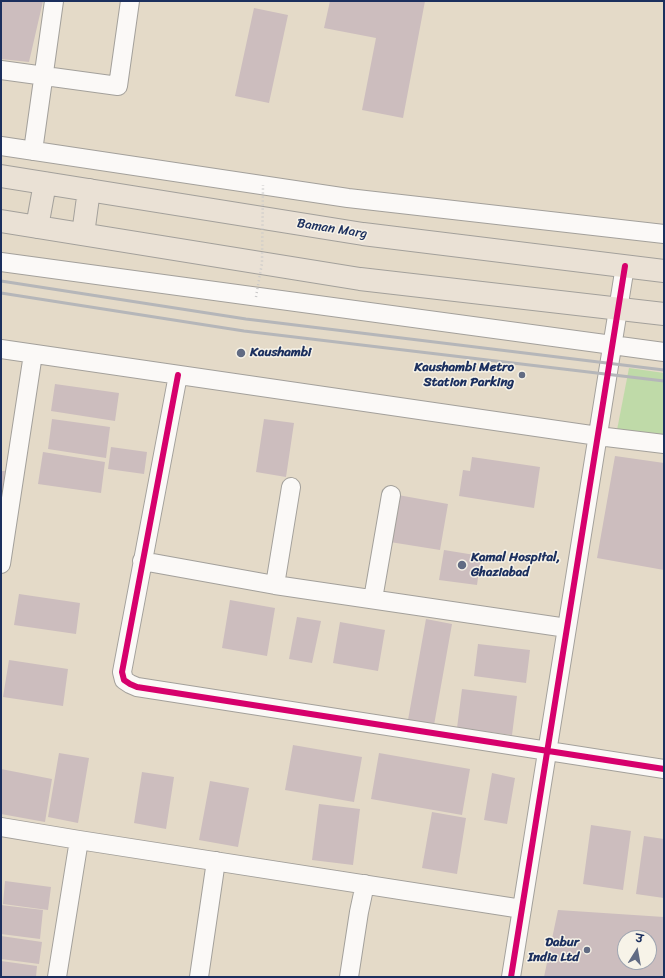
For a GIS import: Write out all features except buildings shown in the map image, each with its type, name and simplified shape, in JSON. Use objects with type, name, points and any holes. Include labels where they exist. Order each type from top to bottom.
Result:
[{"type":"main road","name":"Baman Marg","points":[[1,176],[363,234],[664,271]]},
{"type":"main road","points":[[37,227],[45,183]]},
{"type":"main road","points":[[83,234],[89,190]]},
{"type":"main road","points":[[1,221],[360,279],[664,314]]},
{"type":"street","points":[[33,151],[54,1]]},
{"type":"street","points":[[1,70],[118,86],[130,1]]},
{"type":"street","points":[[1,146],[348,198],[664,234]]},
{"type":"street","points":[[1,262],[664,352]]},
{"type":"street","points":[[511,977],[626,266]]},
{"type":"street","points":[[1,349],[598,436],[664,444]]},
{"type":"street","points":[[1,564],[33,354]]},
{"type":"street","points":[[178,375],[122,672],[124,680],[137,687],[664,769]]},
{"type":"street","points":[[275,585],[291,487]]},
{"type":"street","points":[[373,599],[391,495]]},
{"type":"street","points":[[142,561],[275,585],[567,628]]},
{"type":"street","points":[[1,827],[522,909]]},
{"type":"street","points":[[57,977],[79,840]]},
{"type":"street","points":[[199,977],[216,861]]},
{"type":"street","points":[[349,977],[365,884]]},
{"type":"path","points":[[256,297],[262,263],[263,185]]},
{"type":"green space","points":[[629,368],[664,373],[664,436],[617,430]]},
{"type":"railway","points":[[1,281],[246,319],[664,370]]},
{"type":"railway","points":[[1,293],[244,331],[664,381]]},
{"type":"cycle path","points":[[511,977],[625,266]]},
{"type":"cycle path","points":[[178,375],[122,672],[124,680],[137,687],[664,769]]},
{"type":"place","name":"Kaushambi","points":[[241,353]]},
{"type":"place","name":"Kaushambi Metro Station Parking","points":[[522,375]]},
{"type":"place","name":"Kamal Hospital, Ghaziabad","points":[[462,565]]},
{"type":"place","name":"Dabur India Ltd","points":[[587,950]]}]
